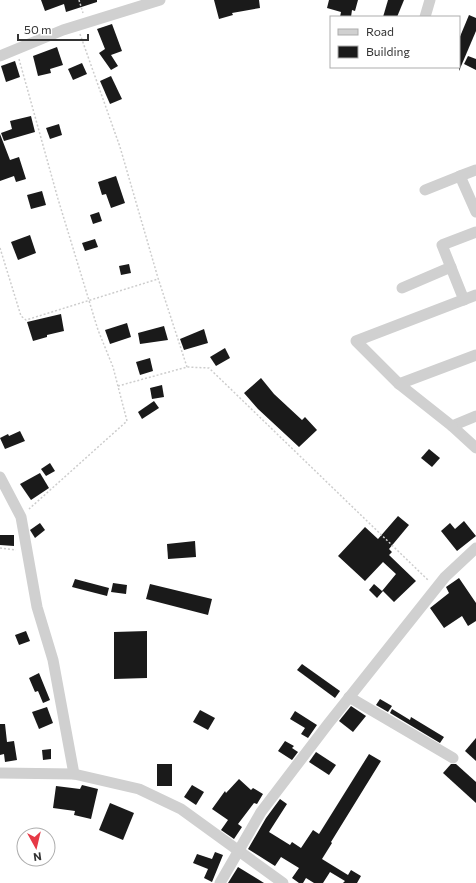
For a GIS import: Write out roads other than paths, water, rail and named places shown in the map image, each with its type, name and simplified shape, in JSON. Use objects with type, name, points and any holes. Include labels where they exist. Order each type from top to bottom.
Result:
[{"type":"street","points":[[0,56],[82,24],[160,0]]},
{"type":"street","points":[[425,16],[430,0]]},
{"type":"street","points":[[425,190],[476,170]]},
{"type":"street","points":[[460,176],[476,212]]},
{"type":"street","points":[[464,300],[442,245],[476,232]]},
{"type":"street","points":[[402,288],[451,267]]},
{"type":"street","points":[[476,295],[356,341],[399,384],[452,426],[476,448]]},
{"type":"street","points":[[399,384],[476,355]]},
{"type":"street","points":[[452,426],[476,416]]},
{"type":"street","points":[[0,477],[21,518],[37,607],[53,660],[74,774]]},
{"type":"street","points":[[220,883],[261,812],[349,697],[436,588],[445,577],[476,548]]},
{"type":"street","points":[[349,697],[454,758]]},
{"type":"street","points":[[0,773],[74,774],[139,788],[181,809],[283,883]]}]
